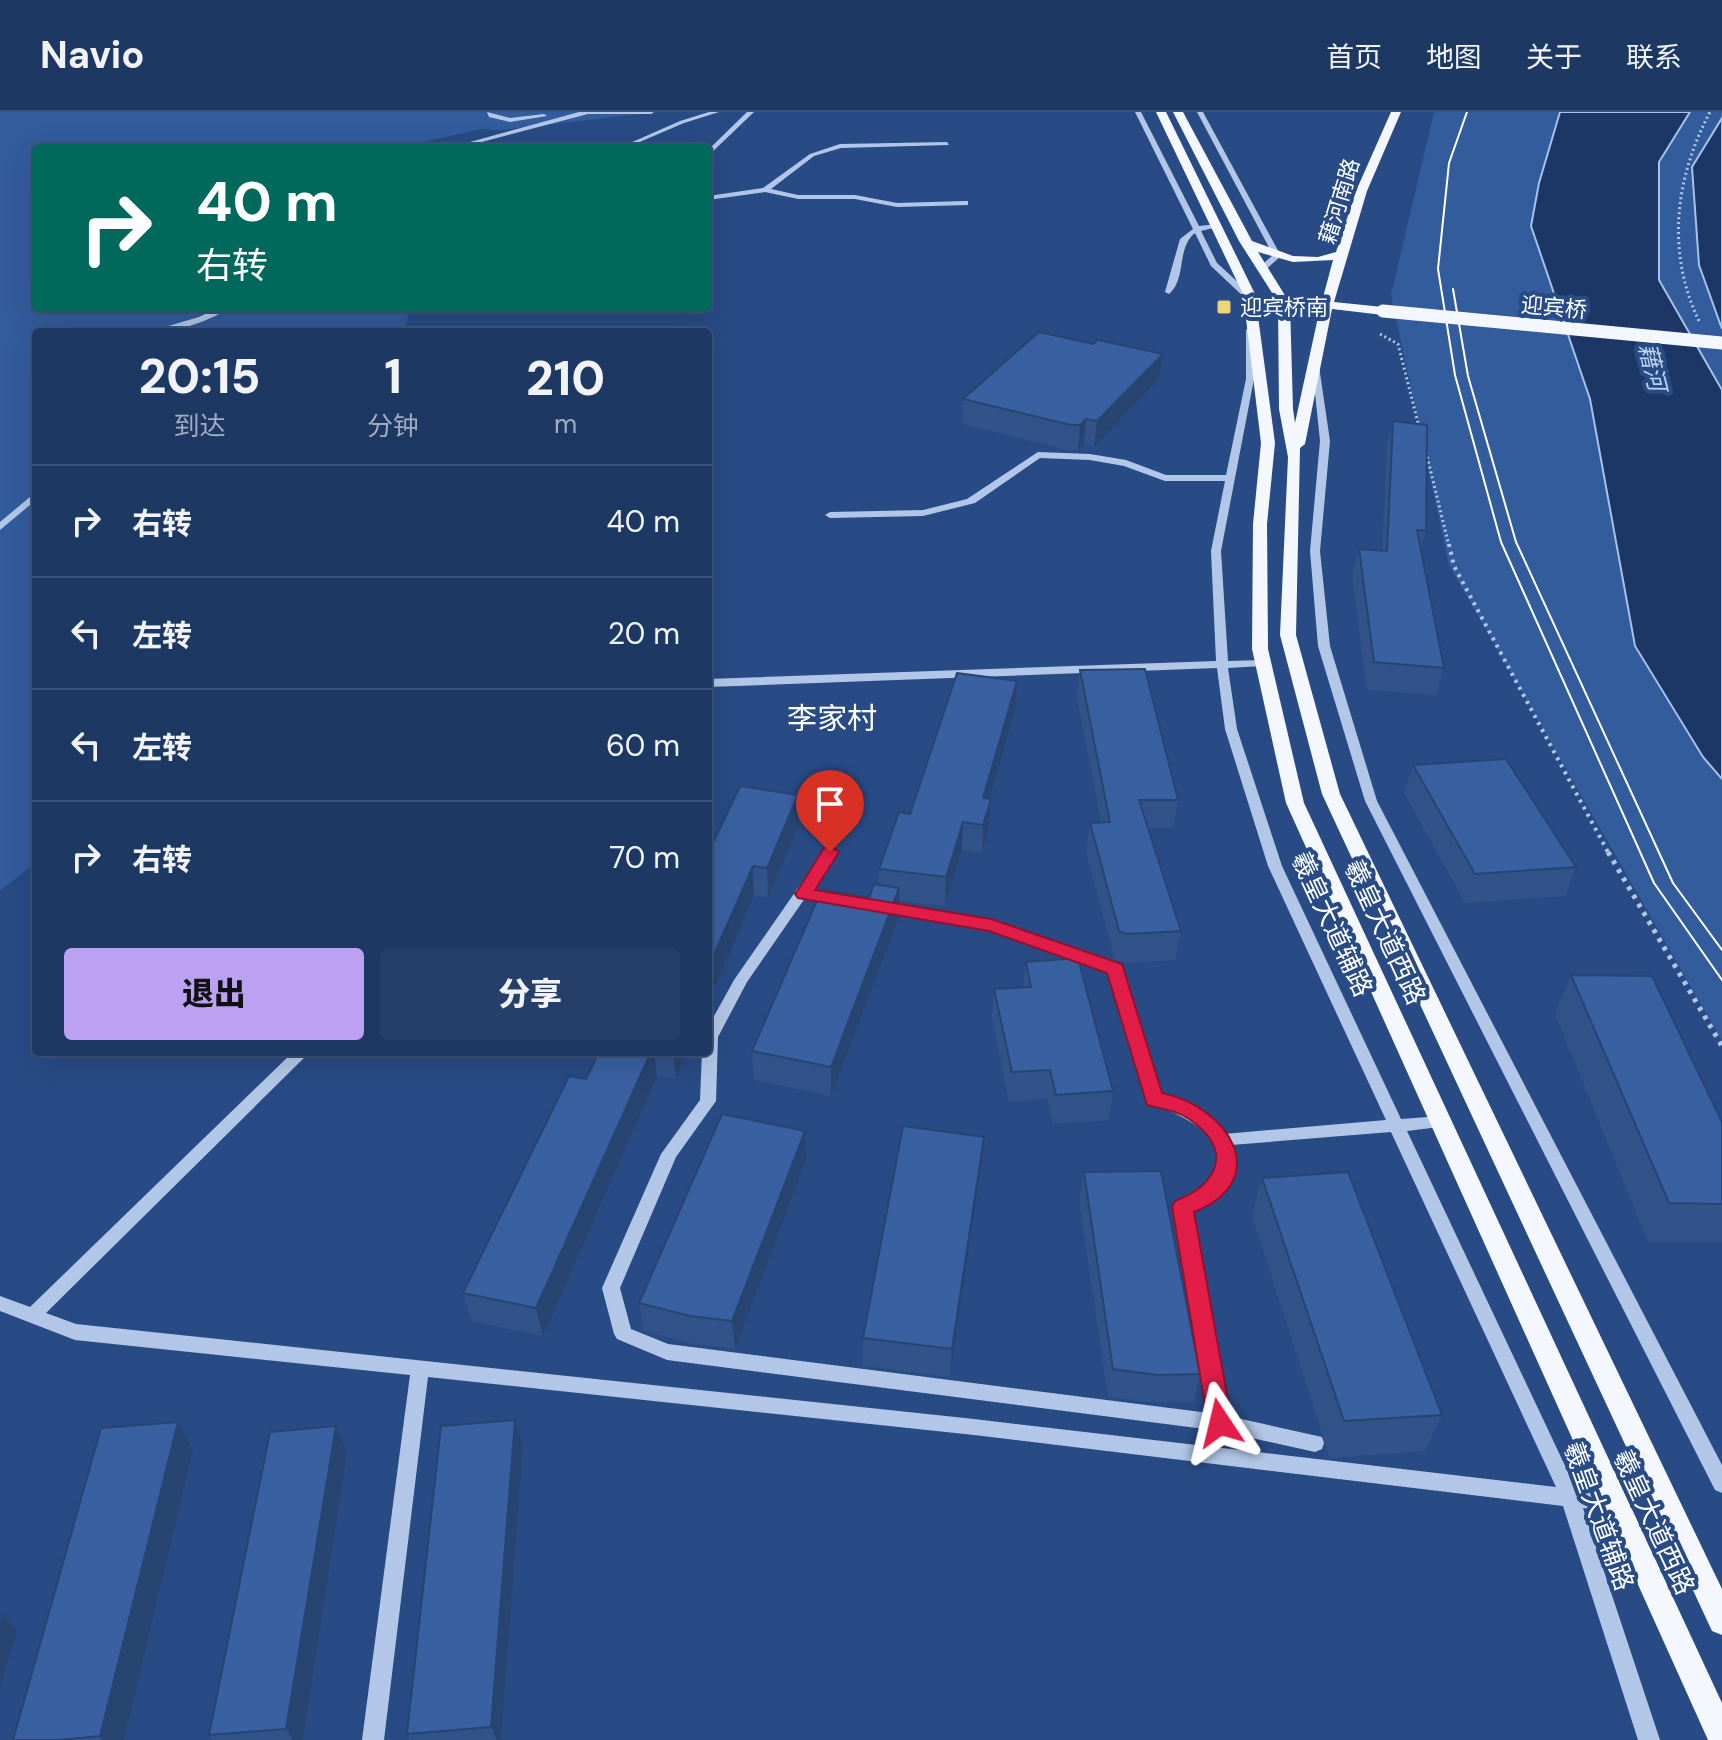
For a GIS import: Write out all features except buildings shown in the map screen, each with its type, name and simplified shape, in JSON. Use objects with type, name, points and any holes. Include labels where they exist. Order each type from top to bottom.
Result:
[{"type":"main road","name":"羲皇大道西路","points":[[1161,112],[1249,294],[1268,443],[1260,524],[1260,649],[1295,803],[1722,1737]]},
{"type":"main road","points":[[1178,112],[1244,241],[1284,302]]},
{"type":"main road","name":"藉河南路","points":[[1295,457],[1327,305],[1374,154],[1396,112]]},
{"type":"main road","points":[[1244,241],[1277,256],[1307,260],[1343,253]]},
{"type":"main road","name":"迎宾桥","points":[[1249,294],[1284,302],[1722,343]]},
{"type":"main road","name":"羲皇大道西路","points":[[1284,302],[1286,409],[1295,457],[1288,635],[1331,794],[1722,1621]]},
{"type":"street","points":[[490,112],[495,118],[510,120],[568,112]]},
{"type":"street","points":[[466,144],[588,112],[651,112]]},
{"type":"street","points":[[633,143],[682,122],[716,112]]},
{"type":"street","points":[[712,150],[751,112]]},
{"type":"street","points":[[1138,112],[1214,264],[1249,294]]},
{"type":"street","points":[[1200,112],[1277,256],[1261,269]]},
{"type":"street","points":[[765,190],[812,155],[840,146],[947,144]]},
{"type":"street","points":[[712,197],[765,190],[798,197],[855,197],[897,205],[965,203]]},
{"type":"street","points":[[1169,292],[1176,279],[1183,238],[1196,226],[1217,226]]},
{"type":"street","name":"羲皇大道辅路","points":[[1249,294],[1250,379],[1216,551],[1222,665],[1231,729],[1275,866],[1570,1497],[1649,1740]]},
{"type":"street","points":[[167,328],[217,312]]},
{"type":"street","points":[[1314,357],[1325,441],[1315,551],[1324,646],[1371,801],[1722,1484]]},
{"type":"street","points":[[830,515],[923,513],[971,501],[1038,455],[1126,463],[1165,478],[1229,478]]},
{"type":"street","points":[[0,527],[32,499]]},
{"type":"street","points":[[712,683],[1263,663]]},
{"type":"street","points":[[712,1033],[741,980],[812,895],[830,852]]},
{"type":"street","points":[[866,904],[991,925],[1116,969],[1154,1099],[1175,1103],[1194,1112],[1210,1124],[1221,1140],[1225,1165],[1216,1188],[1201,1200],[1183,1207],[1220,1423]]},
{"type":"street","points":[[33,1315],[298,1056]]},
{"type":"street","points":[[709,1056],[708,1101],[669,1154],[611,1288],[623,1334],[667,1352],[1220,1423],[1315,1443]]},
{"type":"street","points":[[1221,1140],[1441,1122]]},
{"type":"street","points":[[0,1303],[75,1332],[974,1427],[1615,1503]]},
{"type":"street","points":[[373,1740],[420,1369]]},
{"type":"path","points":[[1702,326],[1695,315],[1681,269],[1678,202],[1688,160],[1710,112]]},
{"type":"path","points":[[1374,331],[1398,344],[1421,433]]},
{"type":"path","points":[[1424,447],[1454,566],[1623,880],[1722,1046]]},
{"type":"shaded area","points":[[0,112],[658,112],[498,130],[481,129],[414,144],[32,144],[32,312],[409,312],[405,328],[32,328],[32,865],[0,891]]},
{"type":"shaded area","points":[[1434,112],[1560,112],[1539,183],[1555,300],[1590,399],[1635,646],[1703,757],[1722,779],[1722,1041],[1449,565],[1391,295]]},
{"type":"shaded area","points":[[1690,112],[1722,112],[1722,390],[1659,280],[1659,161]]},
{"type":"water","name":"藉河","points":[[1560,112],[1690,112],[1659,162],[1659,280],[1722,390],[1722,779],[1703,757],[1635,646],[1590,399],[1531,226],[1539,183]]},
{"type":"water","points":[[1722,118],[1722,329],[1699,265],[1692,167]]},
{"type":"tram line","points":[[1467,112],[1449,163],[1438,269],[1455,375],[1501,542],[1654,883],[1722,980]]},
{"type":"tram line","points":[[1453,289],[1468,376],[1516,542],[1673,883],[1722,950]]},
{"type":"place","name":"迎宾桥南","points":[[1224,307]]},
{"type":"district","name":"李家村","points":[[832,719]]},
{"type":"route","points":[[830,852],[804,894],[991,925],[1116,969],[1154,1099],[1175,1103],[1210,1124],[1221,1140],[1226,1156],[1224,1173],[1216,1188],[1201,1200],[1183,1207],[1220,1423]]}]
